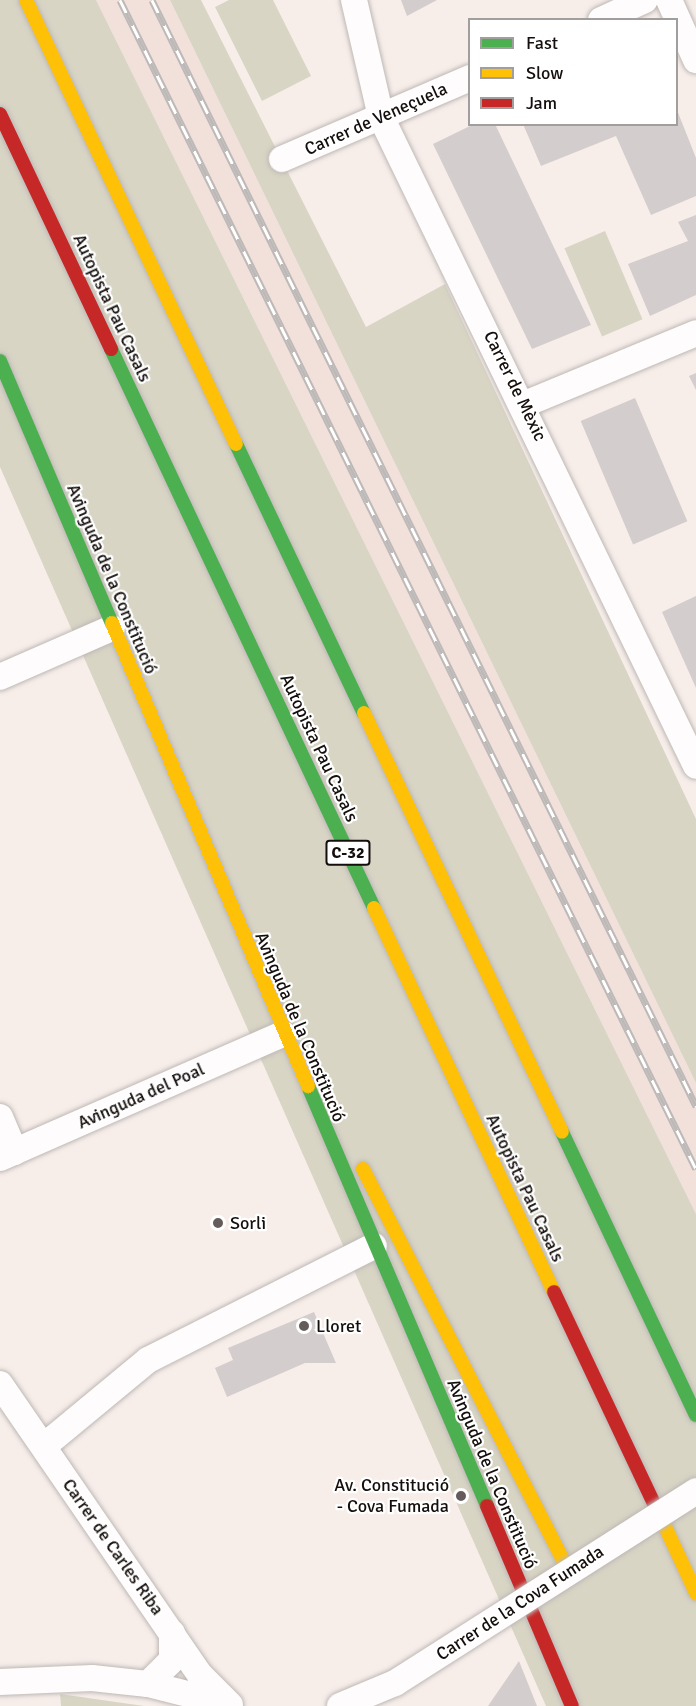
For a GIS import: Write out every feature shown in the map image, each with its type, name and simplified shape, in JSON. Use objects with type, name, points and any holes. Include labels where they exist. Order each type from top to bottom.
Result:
[{"type":"main road","points":[[26,0],[696,1415]]},
{"type":"main road","name":"Autopista Pau Casals","points":[[0,114],[696,1593]]},
{"type":"main road","name":"Avinguda de la Constitució","points":[[0,361],[283,1034],[572,1706]]},
{"type":"main road","points":[[295,1061],[352,1146],[569,1572]]},
{"type":"street","name":"Carrer de Mèxic","points":[[354,0],[381,117],[525,404],[696,766]]},
{"type":"street","points":[[605,18],[645,0]]},
{"type":"street","points":[[669,0],[677,18]]},
{"type":"street","points":[[678,20],[696,60]]},
{"type":"street","name":"Carrer de Veneçuela","points":[[282,159],[468,79]]},
{"type":"street","points":[[525,404],[696,333]]},
{"type":"street","points":[[0,677],[112,628]]},
{"type":"street","name":"Avinguda del Poal","points":[[7,1155],[283,1034]]},
{"type":"street","points":[[0,1117],[7,1155]]},
{"type":"street","points":[[44,1446],[148,1360],[374,1246]]},
{"type":"street","name":"Carrer de Carles Riba","points":[[0,1384],[201,1676],[232,1706]]},
{"type":"street","name":"Carrer de la Cova Fumada","points":[[340,1706],[395,1683],[696,1491]]},
{"type":"street","points":[[148,1684],[172,1660],[172,1633]]},
{"type":"street","points":[[0,1682],[60,1676],[148,1684],[232,1706]]},
{"type":"shaded area","points":[[0,0],[96,0],[696,1214],[696,1706],[546,1706],[0,467]]},
{"type":"shaded area","points":[[96,0],[170,0],[696,1083],[696,1214]]},
{"type":"shaded area","points":[[170,0],[201,0],[366,327],[445,284],[696,819],[696,1083]]},
{"type":"shaded area","points":[[229,0],[273,0],[311,76],[262,101],[215,7]]},
{"type":"shaded area","points":[[605,231],[643,319],[602,337],[564,248]]},
{"type":"shaded area","points":[[60,1694],[144,1706],[61,1706]]},
{"type":"building","points":[[401,0],[437,0],[407,16]]},
{"type":"building","points":[[678,113],[696,158],[696,196],[651,215],[616,136],[541,166],[524,126],[678,126]]},
{"type":"building","points":[[470,126],[496,126],[591,325],[532,349],[433,144]]},
{"type":"building","points":[[696,215],[696,295],[650,316],[628,264],[688,241],[678,222]]},
{"type":"building","points":[[696,373],[696,390],[689,376]]},
{"type":"building","points":[[635,398],[687,521],[633,544],[581,421]]},
{"type":"building","points":[[696,596],[696,688],[662,612]]},
{"type":"building","points":[[314,1312],[336,1363],[305,1363],[227,1397],[215,1368],[233,1360],[228,1348]]},
{"type":"building","points":[[519,1661],[537,1706],[488,1706]]},
{"type":"railway","points":[[120,0],[696,1169]]},
{"type":"railway","points":[[152,0],[696,1106]]},
{"type":"traffic: fast","points":[[111,349],[374,908]]},
{"type":"traffic: fast","points":[[0,361],[112,623]]},
{"type":"traffic: fast","points":[[236,444],[364,713]]},
{"type":"traffic: fast","points":[[308,1086],[487,1506]]},
{"type":"traffic: fast","points":[[562,1132],[696,1415]]},
{"type":"traffic: slow","points":[[26,0],[236,444]]},
{"type":"traffic: slow","points":[[112,623],[308,1086]]},
{"type":"traffic: slow","points":[[364,713],[562,1132]]},
{"type":"traffic: slow","points":[[374,908],[554,1292]]},
{"type":"traffic: slow","points":[[363,1169],[569,1572]]},
{"type":"traffic: slow","points":[[662,1520],[696,1593]]},
{"type":"traffic: jam","points":[[0,114],[111,349]]},
{"type":"traffic: jam","points":[[554,1292],[662,1520]]},
{"type":"traffic: jam","points":[[487,1506],[572,1706]]},
{"type":"place","name":"Sorli","points":[[218,1223]]},
{"type":"place","name":"Lloret","points":[[304,1326]]},
{"type":"place","name":"Av. Constitució - Cova Fumada","points":[[461,1496]]}]
